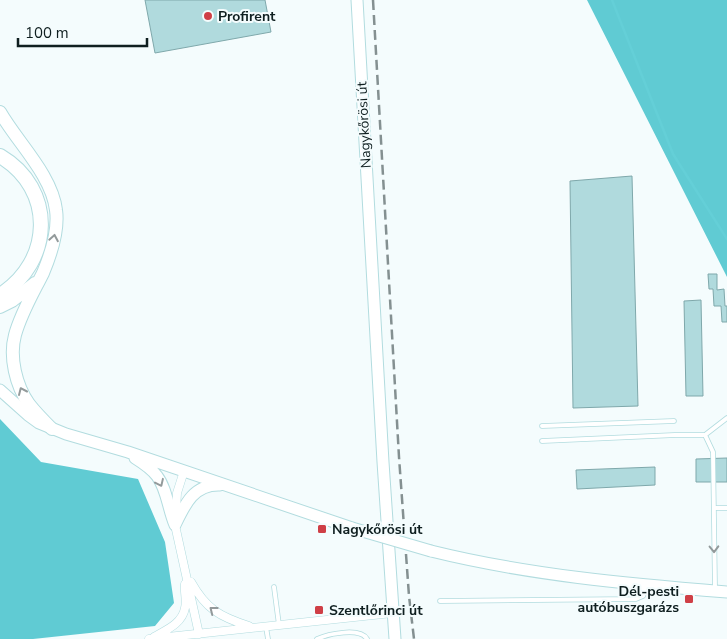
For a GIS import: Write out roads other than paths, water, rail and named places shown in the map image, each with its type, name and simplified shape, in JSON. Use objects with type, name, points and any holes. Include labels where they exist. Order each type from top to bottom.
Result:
[{"type":"highway","points":[[0,156],[20,171],[32,188],[40,208],[41,224],[40,240],[33,261],[16,284],[0,295]]},
{"type":"main road","name":"Nagykőrösi út","points":[[357,0],[395,639]]},
{"type":"main road","points":[[0,112],[36,164],[52,194],[56,210],[53,244],[15,336],[12,354],[17,378],[27,402],[52,429]]},
{"type":"main road","points":[[0,307],[12,301],[39,281]]},
{"type":"main road","points":[[0,390],[28,416],[52,429],[128,452],[352,528],[468,560],[572,577],[721,592]]},
{"type":"main road","points":[[128,452],[157,475],[162,484],[175,525]]},
{"type":"main road","points":[[175,525],[184,504],[193,494],[214,485],[230,486]]},
{"type":"street","points":[[184,471],[177,492],[175,525],[199,634]]},
{"type":"street","points":[[186,575],[199,597],[216,613],[253,628]]},
{"type":"street","points":[[149,639],[174,626],[180,620],[185,608],[184,588],[186,575]]},
{"type":"street","points":[[149,639],[392,613]]},
{"type":"lane","points":[[542,441],[705,435],[727,418]]},
{"type":"lane","points":[[542,426],[674,421]]},
{"type":"lane","points":[[705,435],[713,452],[714,508],[721,592]]},
{"type":"lane","points":[[714,508],[727,508]]},
{"type":"lane","points":[[440,601],[636,599],[643,596],[648,584]]},
{"type":"lane","points":[[274,587],[279,625]]},
{"type":"lane","points":[[266,626],[268,639]]},
{"type":"lane","points":[[317,639],[358,632],[367,639]]},
{"type":"waterway","points":[[612,0],[673,154],[727,239]]},
{"type":"railway","points":[[373,0],[399,457],[414,639]]},
{"type":"place","name":"Profirent","points":[[208,16]]},
{"type":"place","name":"Nagykőrösi út","points":[[322,529]]},
{"type":"place","name":"Dél-pesti autóbuszgarázs","points":[[689,599]]},
{"type":"place","name":"Szentlőrinci út","points":[[319,610]]}]
